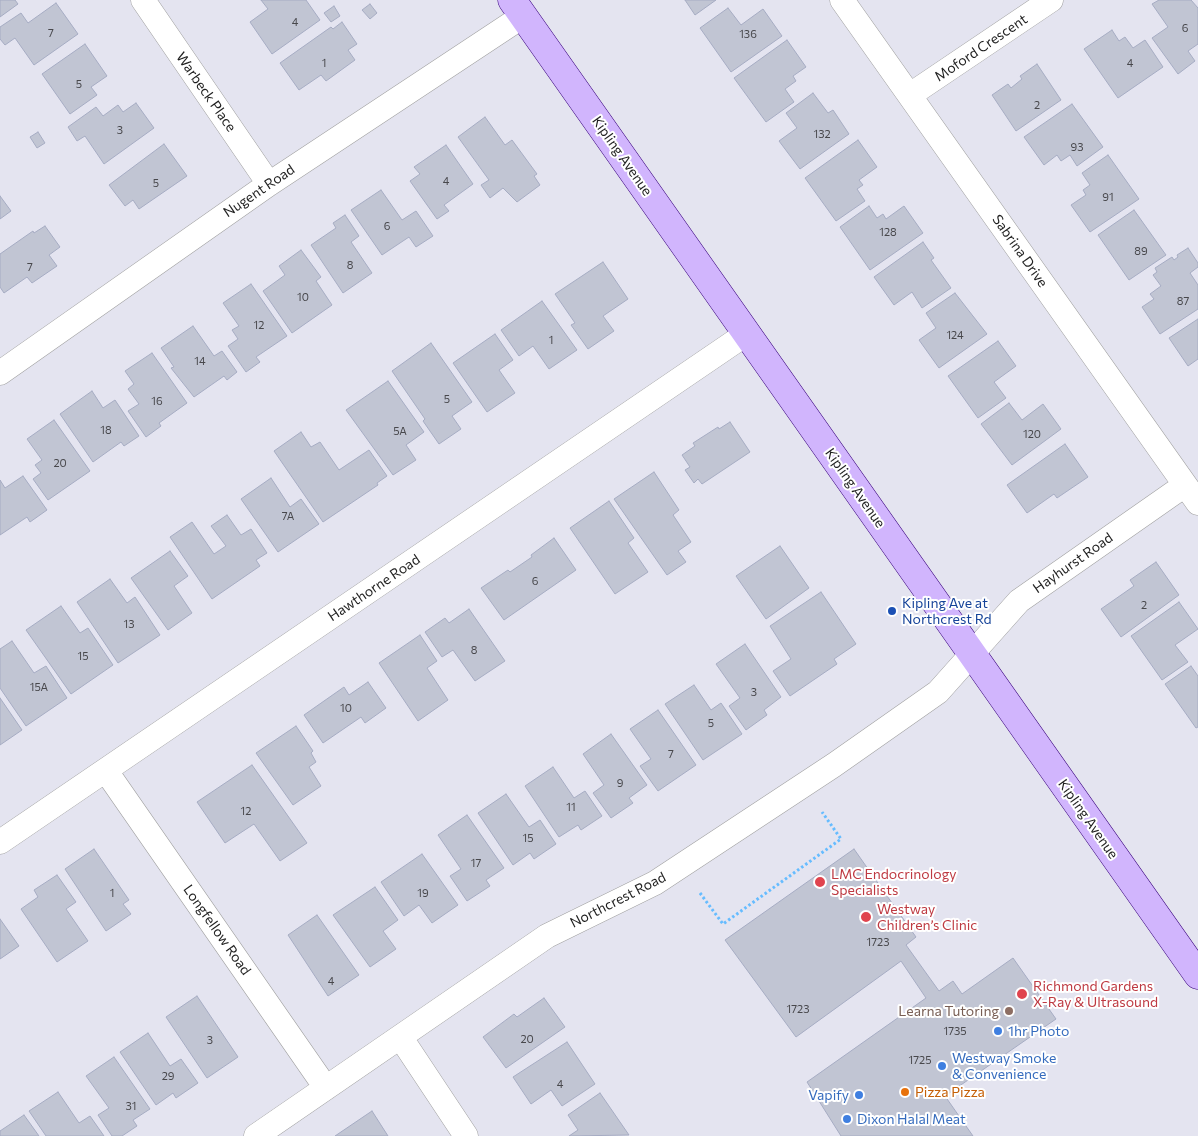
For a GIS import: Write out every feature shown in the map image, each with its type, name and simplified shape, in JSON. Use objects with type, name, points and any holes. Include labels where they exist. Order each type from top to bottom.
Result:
[{"type":"main road","name":"Kipling Avenue","points":[[518,8],[1198,975]]},
{"type":"street","name":"Warbeck Place","points":[[143,0],[269,184]]},
{"type":"street","name":"Sabrina Drive","points":[[842,0],[1192,494]]},
{"type":"street","name":"Moford Crescent","points":[[910,95],[1051,0]]},
{"type":"street","name":"Nugent Road","points":[[0,373],[518,8]]},
{"type":"street","name":"Hawthorne Road","points":[[0,842],[746,334]]},
{"type":"street","name":"Hayhurst Road","points":[[972,654],[1019,601],[1192,494]]},
{"type":"street","name":"Northcrest Road","points":[[256,1136],[547,936],[655,883],[834,765],[938,692],[972,654]]},
{"type":"street","name":"Longfellow Road","points":[[106,771],[326,1088]]},
{"type":"street","points":[[401,1038],[466,1136]]},
{"type":"path","points":[[700,893],[723,924],[841,839],[822,812]]},
{"type":"building","points":[[0,0],[15,0],[18,4],[0,17]]},
{"type":"building","points":[[261,0],[306,0],[320,20],[272,54],[250,22],[268,9]]},
{"type":"building","points":[[685,0],[716,0],[695,15]]},
{"type":"building","points":[[1159,0],[1191,0],[1198,8],[1198,44],[1188,51],[1195,61],[1178,74],[1152,38],[1168,27],[1152,4]]},
{"type":"building","points":[[56,3],[78,34],[34,65],[15,38],[5,45],[0,39],[0,27],[21,13],[28,23]]},
{"type":"building","points":[[370,4],[377,13],[370,19],[362,10]]},
{"type":"building","points":[[334,6],[340,16],[331,22],[324,13]]},
{"type":"building","points":[[728,8],[741,25],[763,9],[782,36],[731,72],[700,28]]},
{"type":"building","points":[[342,22],[357,44],[348,50],[355,60],[326,81],[321,75],[299,90],[280,63],[331,27],[333,29]]},
{"type":"building","points":[[1112,30],[1119,41],[1125,37],[1133,48],[1145,40],[1163,67],[1118,98],[1084,49]]},
{"type":"building","points":[[787,40],[806,67],[793,76],[796,81],[785,89],[794,102],[766,122],[734,78]]},
{"type":"building","points":[[85,44],[107,76],[91,87],[97,95],[70,114],[42,74]]},
{"type":"building","points":[[1037,64],[1061,100],[1016,131],[992,95],[1008,84],[1011,88],[1022,79],[1020,76]]},
{"type":"building","points":[[813,93],[828,113],[833,110],[849,134],[800,169],[779,141],[797,128],[786,113]]},
{"type":"building","points":[[136,103],[154,128],[104,164],[85,136],[77,141],[68,127],[96,107],[103,116],[118,105],[123,112]]},
{"type":"building","points":[[1072,104],[1103,147],[1077,166],[1070,155],[1061,161],[1057,155],[1044,165],[1024,137]]},
{"type":"building","points":[[485,117],[505,145],[512,140],[537,174],[534,176],[540,185],[517,202],[503,188],[490,198],[481,185],[489,180],[458,137]]},
{"type":"building","points":[[38,132],[45,143],[37,148],[30,137]]},
{"type":"building","points":[[858,140],[877,167],[859,180],[863,185],[857,189],[865,201],[836,221],[805,178]]},
{"type":"building","points":[[164,144],[187,176],[139,209],[133,200],[125,206],[109,185]]},
{"type":"building","points":[[446,145],[473,184],[444,205],[449,211],[437,219],[410,181],[420,174],[414,167]]},
{"type":"building","points":[[1108,155],[1139,199],[1090,232],[1071,205],[1086,195],[1083,190],[1090,185],[1082,173]]},
{"type":"building","points":[[381,190],[402,220],[416,211],[433,236],[416,247],[409,237],[382,255],[351,210]]},
{"type":"building","points":[[0,196],[11,211],[0,219]]},
{"type":"building","points":[[869,206],[877,218],[883,214],[886,219],[904,206],[923,233],[870,270],[840,227]]},
{"type":"building","points":[[1134,210],[1166,255],[1129,280],[1098,235]]},
{"type":"building","points":[[345,215],[359,236],[351,242],[372,273],[343,293],[311,245],[336,228],[333,223]]},
{"type":"building","points":[[45,226],[60,247],[49,255],[57,266],[32,283],[27,277],[4,293],[0,287],[0,254],[33,231],[34,233]]},
{"type":"building","points":[[923,242],[934,258],[931,260],[951,288],[922,308],[912,292],[894,305],[874,277]]},
{"type":"building","points":[[1188,248],[1198,263],[1198,267],[1190,273],[1198,285],[1198,309],[1160,334],[1142,307],[1154,299],[1150,294],[1161,286],[1153,275],[1157,272],[1155,268],[1172,257],[1174,260],[1178,257],[1177,255]]},
{"type":"building","points":[[301,250],[321,277],[316,281],[332,305],[292,333],[263,291],[285,275],[279,266]]},
{"type":"building","points":[[603,262],[628,299],[603,316],[614,331],[588,349],[571,325],[575,323],[555,294]]},
{"type":"building","points":[[251,284],[287,336],[256,357],[260,362],[246,372],[228,346],[238,339],[232,330],[239,326],[223,303]]},
{"type":"building","points":[[955,293],[987,334],[939,368],[919,340],[936,328],[926,313]]},
{"type":"building","points":[[542,301],[577,350],[549,369],[533,346],[519,356],[501,330]]},
{"type":"building","points":[[1198,319],[1198,359],[1188,366],[1169,338]]},
{"type":"building","points":[[193,326],[214,356],[222,351],[237,372],[227,380],[224,376],[194,397],[171,368],[174,367],[161,348]]},
{"type":"building","points":[[495,334],[513,360],[499,370],[515,393],[487,412],[453,363]]},
{"type":"building","points":[[998,341],[1016,366],[994,382],[1006,398],[978,418],[948,376]]},
{"type":"building","points":[[431,343],[472,402],[452,416],[461,429],[439,444],[423,421],[425,419],[392,371]]},
{"type":"building","points":[[152,353],[187,403],[159,423],[161,426],[146,437],[128,411],[139,404],[128,389],[134,384],[125,371]]},
{"type":"building","points":[[388,381],[424,432],[406,445],[416,460],[393,475],[346,410]]},
{"type":"building","points":[[92,391],[103,408],[115,400],[139,436],[124,446],[121,442],[93,462],[60,414]]},
{"type":"building","points":[[1009,403],[1022,420],[1043,404],[1061,429],[1012,465],[981,424]]},
{"type":"building","points":[[54,420],[90,471],[48,500],[33,479],[41,473],[35,465],[42,460],[27,439]]},
{"type":"building","points":[[730,422],[750,452],[702,484],[698,479],[694,483],[685,470],[690,467],[682,455],[695,446],[693,443],[718,427],[719,429]]},
{"type":"building","points":[[301,432],[311,447],[320,442],[339,470],[369,450],[387,476],[377,483],[378,485],[323,522],[274,451]]},
{"type":"building","points":[[1065,444],[1088,477],[1057,498],[1054,494],[1027,513],[1007,485]]},
{"type":"building","points":[[654,472],[679,510],[673,515],[691,542],[678,551],[686,562],[667,575],[614,499]]},
{"type":"building","points":[[23,476],[47,510],[30,522],[27,517],[0,535],[0,480],[5,488]]},
{"type":"building","points":[[271,478],[290,507],[301,499],[319,524],[278,552],[241,499]]},
{"type":"building","points":[[609,501],[634,538],[628,543],[648,572],[615,594],[570,528]]},
{"type":"building","points":[[227,515],[241,535],[251,529],[267,553],[256,560],[260,566],[212,599],[170,537],[192,522],[214,554],[226,546],[211,526]]},
{"type":"building","points":[[554,538],[576,570],[504,620],[481,588],[532,557],[531,555]]},
{"type":"building","points":[[780,546],[809,588],[766,619],[736,576]]},
{"type":"building","points":[[170,551],[188,576],[174,586],[192,613],[168,630],[131,578]]},
{"type":"building","points":[[1156,562],[1179,595],[1121,637],[1101,609],[1134,586],[1130,580]]},
{"type":"building","points":[[110,579],[127,603],[135,597],[160,635],[118,663],[77,602]]},
{"type":"building","points":[[821,592],[856,644],[834,659],[837,664],[790,696],[773,671],[791,659],[770,626]]},
{"type":"building","points":[[1179,602],[1198,629],[1175,645],[1188,662],[1162,680],[1131,636]]},
{"type":"building","points":[[61,606],[80,633],[88,628],[113,665],[71,694],[26,630]]},
{"type":"building","points":[[469,609],[505,661],[475,681],[453,650],[442,657],[425,632],[445,618],[449,623]]},
{"type":"building","points":[[420,635],[437,661],[427,668],[448,700],[418,721],[379,663]]},
{"type":"building","points":[[12,641],[34,673],[46,666],[67,698],[26,726],[0,688],[0,649]]},
{"type":"building","points":[[745,644],[781,697],[764,710],[767,715],[746,730],[729,706],[740,698],[716,664]]},
{"type":"building","points":[[1191,666],[1198,676],[1198,727],[1196,728],[1165,684]]},
{"type":"building","points":[[368,682],[386,708],[365,723],[361,717],[323,743],[304,715],[344,687],[349,695]]},
{"type":"building","points":[[694,685],[711,710],[721,703],[742,734],[703,760],[665,704]]},
{"type":"building","points":[[0,698],[22,730],[0,745]]},
{"type":"building","points":[[658,710],[696,765],[658,791],[640,766],[651,759],[630,729]]},
{"type":"building","points":[[296,726],[313,751],[311,753],[316,762],[309,767],[321,786],[293,805],[256,753]]},
{"type":"building","points":[[611,734],[647,785],[629,798],[633,803],[611,818],[593,793],[604,785],[583,754]]},
{"type":"building","points":[[252,765],[307,843],[280,861],[254,824],[225,843],[197,802]]},
{"type":"building","points":[[553,767],[574,798],[585,791],[602,816],[581,830],[578,825],[559,837],[525,786]]},
{"type":"building","points":[[506,794],[529,827],[540,820],[556,844],[534,859],[530,853],[513,865],[478,813]]},
{"type":"building","points":[[467,815],[504,868],[486,880],[490,886],[467,901],[450,876],[461,869],[438,835]]},
{"type":"building","points":[[94,849],[129,900],[123,904],[131,914],[106,931],[65,869]]},
{"type":"building","points":[[854,849],[916,937],[906,945],[939,991],[953,981],[962,994],[1013,958],[1056,1019],[945,1096],[973,1136],[841,1136],[807,1082],[926,998],[901,961],[796,1037],[725,940]]},
{"type":"building","points":[[422,854],[458,905],[432,923],[419,905],[404,916],[381,882]]},
{"type":"building","points":[[57,875],[76,902],[66,909],[88,941],[57,962],[21,909],[38,897],[34,890]]},
{"type":"building","points":[[375,887],[398,920],[383,931],[396,949],[370,967],[333,915]]},
{"type":"building","points":[[317,915],[359,975],[328,996],[288,935]]},
{"type":"building","points":[[0,919],[19,946],[0,959]]},
{"type":"building","points":[[197,996],[238,1057],[207,1078],[166,1017]]},
{"type":"building","points":[[544,998],[565,1027],[506,1068],[483,1037],[514,1014],[517,1017]]},
{"type":"building","points":[[148,1033],[170,1066],[181,1059],[198,1083],[176,1098],[173,1093],[156,1105],[120,1052]]},
{"type":"building","points":[[567,1042],[595,1084],[562,1106],[551,1090],[531,1104],[513,1077]]},
{"type":"building","points":[[114,1057],[150,1109],[133,1120],[137,1126],[122,1136],[112,1136],[98,1115],[109,1108],[86,1076]]},
{"type":"building","points":[[58,1092],[79,1123],[90,1116],[104,1136],[46,1136],[29,1111]]},
{"type":"building","points":[[600,1093],[629,1135],[569,1136],[578,1130],[568,1115]]},
{"type":"building","points":[[372,1111],[388,1136],[335,1136]]},
{"type":"building","points":[[24,1115],[39,1136],[0,1136],[0,1131]]},
{"type":"place","name":"Kipling Ave at Northcrest Rd","points":[[892,611]]},
{"type":"place","name":"LMC Endocrinology Specialists","points":[[820,882]]},
{"type":"place","name":"Westway Children’s Clinic","points":[[866,917]]},
{"type":"place","name":"Richmond Gardens X-Ray & Ultrasound","points":[[1022,994]]},
{"type":"place","name":"Learna Tutoring","points":[[1009,1011]]},
{"type":"place","name":"1hr Photo","points":[[998,1031]]},
{"type":"place","name":"Westway Smoke & Convenience","points":[[942,1066]]},
{"type":"place","name":"Pizza Pizza","points":[[905,1092]]},
{"type":"place","name":"Vapify","points":[[859,1095]]},
{"type":"place","name":"Dixon Halal Meat","points":[[847,1119]]}]
